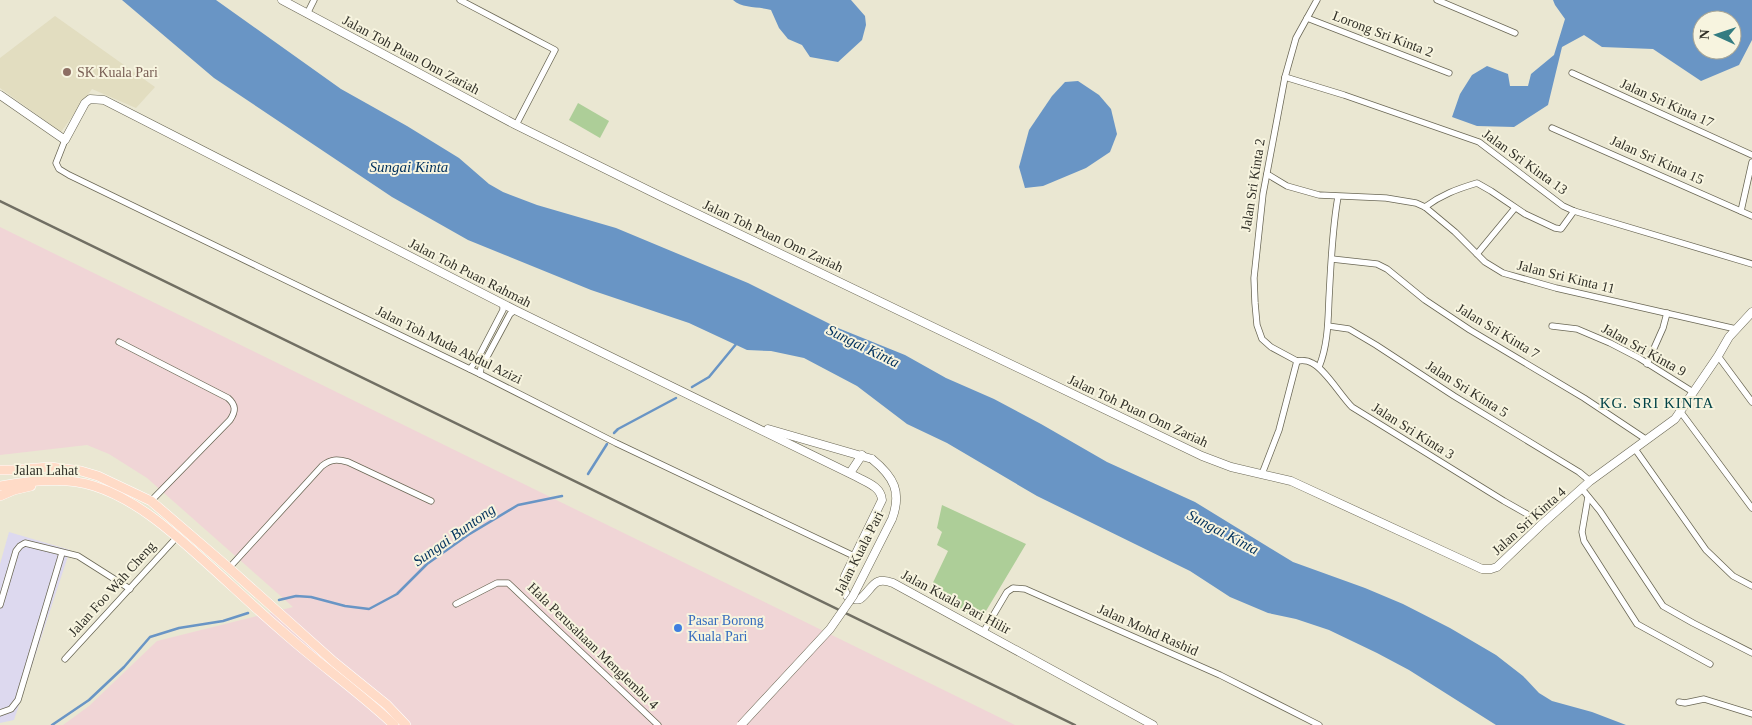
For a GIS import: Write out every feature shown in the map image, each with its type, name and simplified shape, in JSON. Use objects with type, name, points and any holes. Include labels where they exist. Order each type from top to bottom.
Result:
[{"type":"main road","points":[[0,470],[50,467],[81,471],[98,476],[151,501],[334,662],[387,705],[406,725]]},
{"type":"main road","points":[[0,474],[12,470]]},
{"type":"main road","points":[[0,496],[14,490],[36,486],[45,482]]},
{"type":"main road","name":"Jalan Lahat","points":[[0,486],[16,483],[80,483],[95,486],[139,508],[177,536],[284,633],[367,700],[394,725]]},
{"type":"street","name":"Jalan Toh Puan Onn Zariah","points":[[282,0],[516,125],[653,193],[1202,456],[1232,467],[1262,474]]},
{"type":"street","points":[[307,14],[314,0]]},
{"type":"street","points":[[460,0],[555,50],[516,125]]},
{"type":"street","name":"Jalan Sri Kinta 2","points":[[1297,361],[1271,347],[1262,339],[1255,303],[1254,278],[1259,222],[1285,77],[1296,38],[1317,0]]},
{"type":"street","points":[[1437,0],[1515,32]]},
{"type":"street","name":"Lorong Sri Kinta 2","points":[[1307,18],[1449,73]]},
{"type":"street","name":"Jalan Sri Kinta 17","points":[[1572,74],[1752,155]]},
{"type":"street","name":"Jalan Sri Kinta 13","points":[[1285,77],[1344,95],[1479,142],[1563,206],[1574,211],[1752,264]]},
{"type":"street","points":[[0,95],[65,140]]},
{"type":"street","name":"Jalan Toh Puan Rahmah","points":[[65,140],[85,103],[90,100],[104,100],[503,304],[850,473],[878,489],[882,494]]},
{"type":"street","name":"Jalan Sri Kinta 15","points":[[1552,128],[1752,216]]},
{"type":"street","name":"Jalan Toh Muda Abdul Azizi","points":[[65,140],[56,164],[58,169],[69,175],[470,369],[616,443],[856,557]]},
{"type":"street","points":[[1741,211],[1752,162]]},
{"type":"street","name":"Jalan Sri Kinta 11","points":[[1267,174],[1287,186],[1319,195],[1386,198],[1416,203],[1425,207],[1455,232],[1485,262],[1503,274],[1736,329]]},
{"type":"street","points":[[1425,207],[1438,197],[1452,190],[1476,184],[1491,191],[1515,208],[1540,222],[1560,229],[1574,211]]},
{"type":"street","points":[[1262,474],[1280,430],[1297,361],[1306,360],[1319,367],[1324,353],[1328,326],[1334,217],[1338,197]]},
{"type":"street","points":[[1477,254],[1515,208]]},
{"type":"street","name":"Jalan Sri Kinta 7","points":[[1332,259],[1377,264],[1387,269],[1425,300],[1470,330],[1584,398],[1647,440]]},
{"type":"street","points":[[470,369],[478,358],[503,310],[503,304]]},
{"type":"street","points":[[480,374],[484,362],[510,314],[515,310]]},
{"type":"street","name":"Jalan Sri Kinta 4","points":[[1262,474],[1291,481],[1482,568],[1491,569],[1497,566],[1590,481],[1675,419],[1729,337],[1752,312]]},
{"type":"street","points":[[1647,364],[1663,328],[1667,313]]},
{"type":"street","name":"Jalan Sri Kinta 5","points":[[1328,326],[1349,329],[1579,472],[1590,481]]},
{"type":"street","name":"Jalan Sri Kinta 9","points":[[1552,326],[1577,329],[1592,335],[1647,364],[1693,392]]},
{"type":"street","points":[[119,342],[228,398],[235,407],[230,420],[151,501]]},
{"type":"street","points":[[1718,356],[1752,402]]},
{"type":"street","points":[[478,358],[484,362]]},
{"type":"street","name":"Jalan Sri Kinta 3","points":[[1319,367],[1352,407],[1527,514]]},
{"type":"street","points":[[1680,412],[1752,508]]},
{"type":"street","name":"Jalan Kuala Pari","points":[[741,725],[830,629],[852,596],[896,509],[896,491],[888,474],[872,459],[749,424]]},
{"type":"street","points":[[1635,449],[1706,550],[1733,576],[1752,586]]},
{"type":"street","points":[[850,473],[862,455]]},
{"type":"street","points":[[229,568],[322,466],[330,461],[348,462],[431,501]]},
{"type":"street","points":[[1582,489],[1600,511],[1663,606],[1693,624],[1752,653]]},
{"type":"street","name":"Jalan Kuala Pari Hilir","points":[[882,494],[880,508],[845,576],[843,585],[845,593],[851,599],[860,599],[874,583],[880,580],[887,580],[984,631],[1153,725]]},
{"type":"street","points":[[1588,497],[1582,532],[1584,541],[1637,624],[1710,664]]},
{"type":"street","name":"Jalan Foo Wah Cheng","points":[[66,659],[177,536]]},
{"type":"street","points":[[0,605],[16,551],[26,543],[78,556],[130,589]]},
{"type":"street","points":[[0,713],[11,709],[18,700],[62,553]]},
{"type":"street","name":"Hala Perusahaan Menglembu 4","points":[[456,604],[497,583],[508,583],[658,725]]},
{"type":"street","name":"Jalan Mohd Rashid","points":[[984,631],[1008,592],[1013,588],[1025,589],[1229,679],[1319,725]]},
{"type":"street","points":[[1679,702],[1704,699],[1752,714]]},
{"type":"shaded area","name":"SK Kuala Pari","points":[[55,16],[155,87],[136,108],[92,89],[61,132],[0,88],[0,58]]},
{"type":"shaded area","points":[[0,227],[1015,725],[63,725],[89,706],[157,641],[293,607],[147,478],[109,454],[87,445],[0,455]]},
{"type":"shaded area","points":[[9,532],[70,550],[14,720],[0,723],[0,564]]},
{"type":"green space","points":[[578,103],[609,121],[600,138],[569,120]]},
{"type":"green space","points":[[942,505],[1026,544],[980,621],[928,593],[948,551],[937,545],[942,532],[937,528]]},
{"type":"water","name":"Sungai Kinta","points":[[122,0],[216,0],[341,89],[459,158],[489,184],[503,192],[537,205],[616,228],[748,283],[838,328],[905,355],[946,378],[994,399],[1107,462],[1195,502],[1293,562],[1365,588],[1403,604],[1450,628],[1496,655],[1523,676],[1539,693],[1552,701],[1592,712],[1626,725],[1496,725],[1409,670],[1377,653],[1329,630],[1296,619],[1268,613],[1230,597],[1190,571],[1037,496],[947,443],[907,424],[857,386],[804,358],[771,351],[747,350],[689,323],[591,290],[468,240],[392,197],[214,78]]},
{"type":"water","points":[[733,0],[851,0],[865,16],[866,25],[862,40],[838,62],[810,57],[802,45],[788,39],[779,28],[771,10],[746,6]]},
{"type":"water","points":[[1553,0],[1752,0],[1752,40],[1742,59],[1742,10],[1692,10],[1692,60],[1742,60],[1739,65],[1701,81],[1653,49],[1602,47],[1584,35],[1562,47],[1548,105],[1514,127],[1477,126],[1452,117],[1460,94],[1472,75],[1487,66],[1508,74],[1510,86],[1528,86],[1531,74],[1554,55],[1565,19]]},
{"type":"water","points":[[1078,81],[1099,95],[1111,109],[1117,134],[1110,152],[1086,168],[1043,186],[1025,188],[1019,167],[1029,130],[1052,96],[1065,82]]},
{"type":"waterway","name":"Sungai Buntong","points":[[692,387],[709,377],[737,343]]},
{"type":"waterway","name":"Sungai Buntong","points":[[614,433],[618,429],[676,398]]},
{"type":"waterway","name":"Sungai Buntong","points":[[588,474],[607,444]]},
{"type":"waterway","name":"Sungai Buntong","points":[[279,600],[296,596],[311,597],[345,606],[369,609],[397,594],[427,564],[468,535],[518,505],[562,496]]},
{"type":"waterway","name":"Sungai Buntong","points":[[52,725],[89,700],[124,667],[150,637],[179,628],[223,621],[248,613]]},
{"type":"railway","points":[[0,201],[1075,725]]},
{"type":"place","name":"SK Kuala Pari","points":[[67,72]]},
{"type":"place","name":"Pasar Borong Kuala Pari","points":[[678,628]]},
{"type":"district","name":"KG. SRI KINTA","points":[[1657,403]]}]
